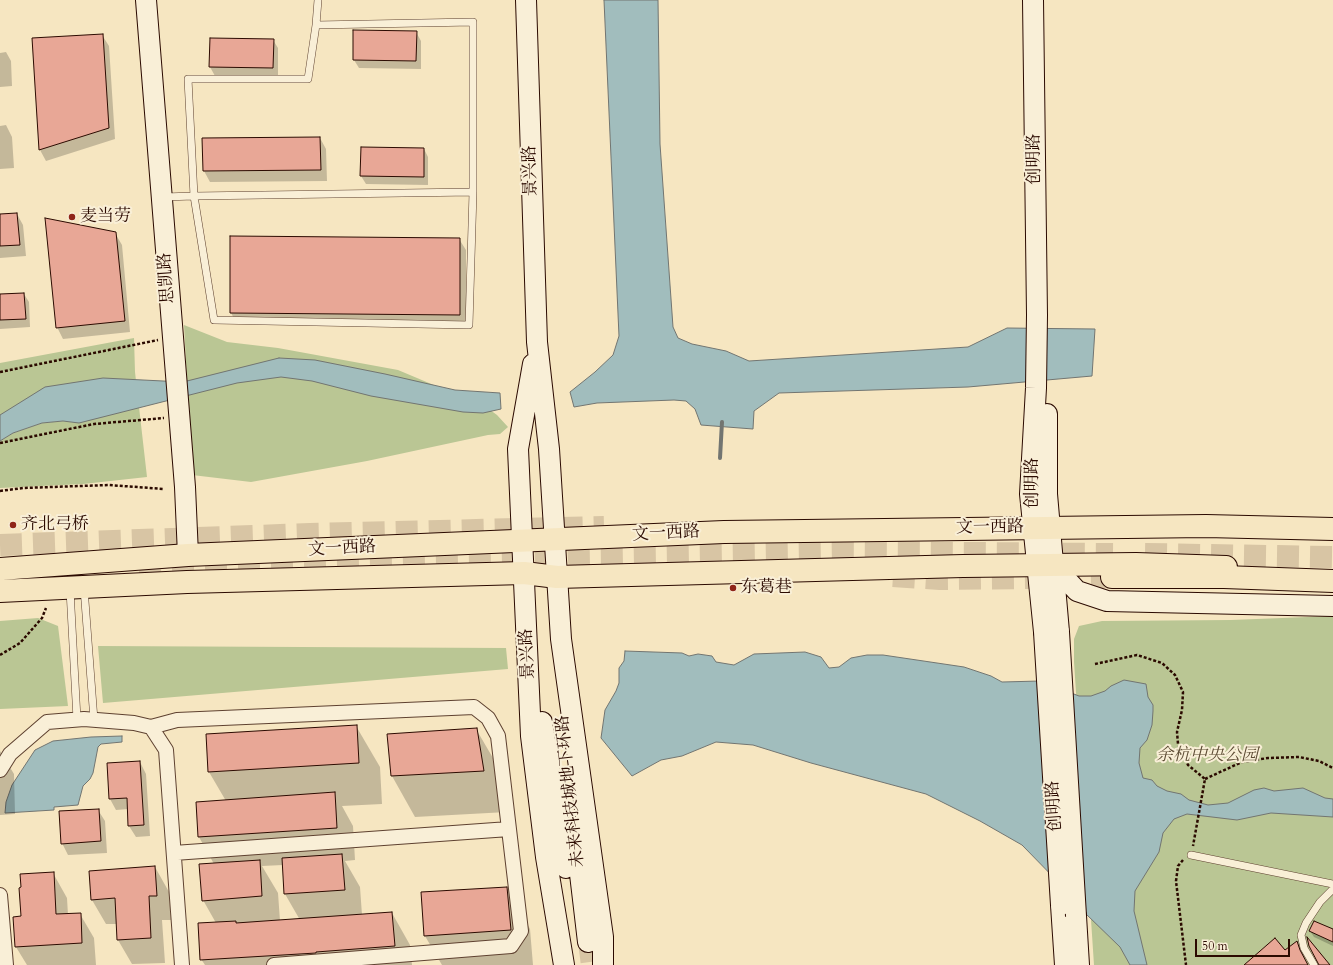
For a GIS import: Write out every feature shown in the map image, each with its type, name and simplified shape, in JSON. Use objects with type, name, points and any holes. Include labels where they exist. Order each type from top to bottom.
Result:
[{"type":"main road","name":"文一西路","points":[[0,569],[188,555],[724,532],[1206,526],[1333,529]]},
{"type":"main road","name":"文一西路","points":[[0,591],[187,582],[524,573],[557,577],[963,566],[1136,564],[1333,570]]},
{"type":"main road","points":[[1112,577],[1224,577],[1333,581]]},
{"type":"street","name":"思凯路","points":[[146,0],[185,487],[188,555]]},
{"type":"street","name":"景兴路","points":[[526,0],[537,342],[549,449],[561,639],[603,937],[602,965]]},
{"type":"street","name":"创明路","points":[[1033,0],[1042,315]]},
{"type":"street","name":"创明路","points":[[1047,0],[1042,315],[1042,392],[1047,494],[1042,528],[1045,565],[1054,630],[1068,911],[1064,965]]},
{"type":"street","name":"景兴路","points":[[537,342],[518,449],[531,736],[546,857],[564,965]]},
{"type":"street","points":[[1045,565],[1077,591],[1107,601],[1333,606]]},
{"type":"street","name":"未来科技城地下环路","points":[[527,645],[583,942],[562,721],[561,639]]},
{"type":"street","points":[[0,770],[10,754],[47,722],[77,719],[151,727],[177,720],[474,707],[488,718],[498,736],[520,931],[511,946],[274,965]]},
{"type":"street","points":[[151,727],[166,750],[182,965]]},
{"type":"street","points":[[174,853],[509,829]]},
{"type":"street","points":[[0,895],[6,965]]},
{"type":"street","name":"创明路","points":[[1068,911],[1079,965]]},
{"type":"lane","points":[[316,25],[473,22],[473,192],[469,325],[214,320],[194,196],[188,80],[308,79],[318,0]]},
{"type":"lane","points":[[161,197],[473,192]]},
{"type":"lane","points":[[77,588],[77,719]]},
{"type":"lane","points":[[77,588],[94,720]]},
{"type":"lane","points":[[1192,855],[1333,884]]},
{"type":"lane","points":[[1314,965],[1304,948],[1301,935],[1306,922],[1320,902],[1333,889]]},
{"type":"path","points":[[0,372],[173,343]]},
{"type":"path","points":[[0,443],[94,424],[138,419],[178,410]]},
{"type":"path","points":[[0,491],[109,486],[164,489]]},
{"type":"path","points":[[0,656],[20,643],[42,618],[46,608]]},
{"type":"path","points":[[1095,664],[1137,655],[1162,663],[1174,675],[1183,692],[1182,710],[1177,732],[1178,744],[1188,765],[1206,779]]},
{"type":"path","points":[[1206,779],[1242,762],[1268,758],[1299,757],[1319,761],[1333,768]]},
{"type":"path","points":[[1186,965],[1176,881],[1178,866],[1182,860],[1192,855],[1206,779]]},
{"type":"green space","points":[[184,325],[227,342],[278,348],[398,370],[486,407],[497,415],[508,427],[500,434],[488,435],[367,461],[251,482],[192,475]]},
{"type":"green space","points":[[134,338],[135,372],[147,477],[83,484],[0,488],[0,441],[13,433],[42,423],[63,421],[79,423],[4,413],[0,415],[0,363]]},
{"type":"green space","name":"余杭中央公园","points":[[1333,616],[1333,965],[1094,965],[1074,662],[1074,639],[1079,626],[1102,621],[1231,620]]},
{"type":"green space","points":[[38,618],[58,626],[68,706],[0,709],[0,621]]},
{"type":"green space","points":[[98,646],[506,648],[508,669],[103,703]]},
{"type":"water","points":[[604,0],[658,0],[660,144],[673,327],[678,338],[692,344],[726,351],[749,361],[968,347],[1007,328],[1095,329],[1092,376],[968,387],[779,393],[754,411],[753,429],[701,425],[695,409],[686,401],[674,400],[597,403],[574,407],[570,392],[613,355],[619,336]]},
{"type":"water","points":[[279,358],[315,360],[455,390],[500,393],[501,409],[483,413],[463,412],[371,396],[312,381],[281,377],[237,383],[79,423],[63,421],[42,423],[13,433],[0,441],[0,415],[45,387],[103,378],[183,382]]},
{"type":"water","points":[[625,651],[682,653],[689,656],[698,654],[712,656],[716,662],[734,665],[754,654],[805,652],[821,657],[829,668],[839,667],[851,658],[867,655],[883,655],[964,667],[991,676],[1002,682],[1040,681],[1079,696],[1091,696],[1105,691],[1111,686],[1124,680],[1146,684],[1148,697],[1153,705],[1153,711],[1152,725],[1147,740],[1140,748],[1139,763],[1143,778],[1152,780],[1157,786],[1167,791],[1181,794],[1189,800],[1208,805],[1228,803],[1254,790],[1264,788],[1274,791],[1303,788],[1325,798],[1333,799],[1333,817],[1271,813],[1237,820],[1187,814],[1174,819],[1163,833],[1159,852],[1135,891],[1134,911],[1147,965],[1130,965],[1120,947],[1086,914],[1066,890],[1022,845],[980,821],[926,794],[811,763],[753,745],[716,742],[682,756],[661,760],[632,776],[601,738],[605,710],[619,683],[619,668],[624,661]]},
{"type":"water","points":[[122,736],[122,742],[101,744],[98,747],[93,773],[90,779],[83,786],[78,805],[54,807],[54,810],[5,813],[6,802],[12,785],[35,750],[53,741],[91,737]]},
{"type":"building","points":[[353,30],[417,31],[416,61],[353,60]]},
{"type":"building","points":[[103,34],[109,128],[39,150],[32,38]]},
{"type":"building","points":[[210,38],[274,39],[273,68],[209,67]]},
{"type":"building","points":[[320,137],[321,170],[203,171],[202,138]]},
{"type":"building","points":[[361,147],[424,148],[424,177],[360,176]]},
{"type":"building","points":[[17,213],[20,245],[0,246],[0,214]]},
{"type":"building","points":[[45,218],[116,232],[125,321],[56,328]]},
{"type":"building","points":[[230,236],[460,238],[460,315],[230,313]]},
{"type":"building","points":[[24,293],[26,319],[0,320],[0,294]]},
{"type":"building","points":[[357,725],[359,763],[208,772],[206,734]]},
{"type":"building","points":[[477,728],[484,771],[391,776],[387,734]]},
{"type":"building","points":[[140,761],[144,825],[128,826],[127,798],[109,799],[107,763]]},
{"type":"building","points":[[335,792],[337,828],[198,837],[196,802]]},
{"type":"building","points":[[99,809],[101,841],[61,844],[59,811]]},
{"type":"building","points":[[342,854],[345,890],[284,894],[282,858]]},
{"type":"building","points":[[260,860],[262,896],[202,901],[199,864]]},
{"type":"building","points":[[155,866],[157,896],[149,896],[151,938],[117,940],[115,898],[91,900],[89,871]]},
{"type":"building","points":[[54,872],[56,914],[81,913],[82,943],[15,947],[13,917],[21,916],[19,888],[21,887],[20,874]]},
{"type":"building","points":[[507,887],[511,930],[424,936],[421,892]]},
{"type":"building","points":[[392,912],[395,946],[316,953],[200,960],[198,923],[236,921],[236,923]]},
{"type":"building","points":[[1314,921],[1333,929],[1333,942],[1309,931]]},
{"type":"building","points":[[1307,937],[1330,965],[1319,965],[1309,946]]},
{"type":"building","points":[[1275,938],[1285,950],[1297,941],[1308,965],[1244,965]]},
{"type":"waterway","points":[[720,458],[722,422]]},
{"type":"tunnel","points":[[0,545],[310,534],[604,527]]},
{"type":"tunnel","points":[[139,568],[588,556],[833,552],[1113,554]]},
{"type":"tunnel","points":[[1145,554],[1333,557]]},
{"type":"tunnel","points":[[893,576],[940,579],[1112,577]]},
{"type":"tunnel","points":[[588,942],[591,965]]},
{"type":"place","name":"麦当劳","points":[[72,217]]},
{"type":"place","name":"齐北弓桥","points":[[13,525]]},
{"type":"place","name":"东葛巷","points":[[733,588]]}]
